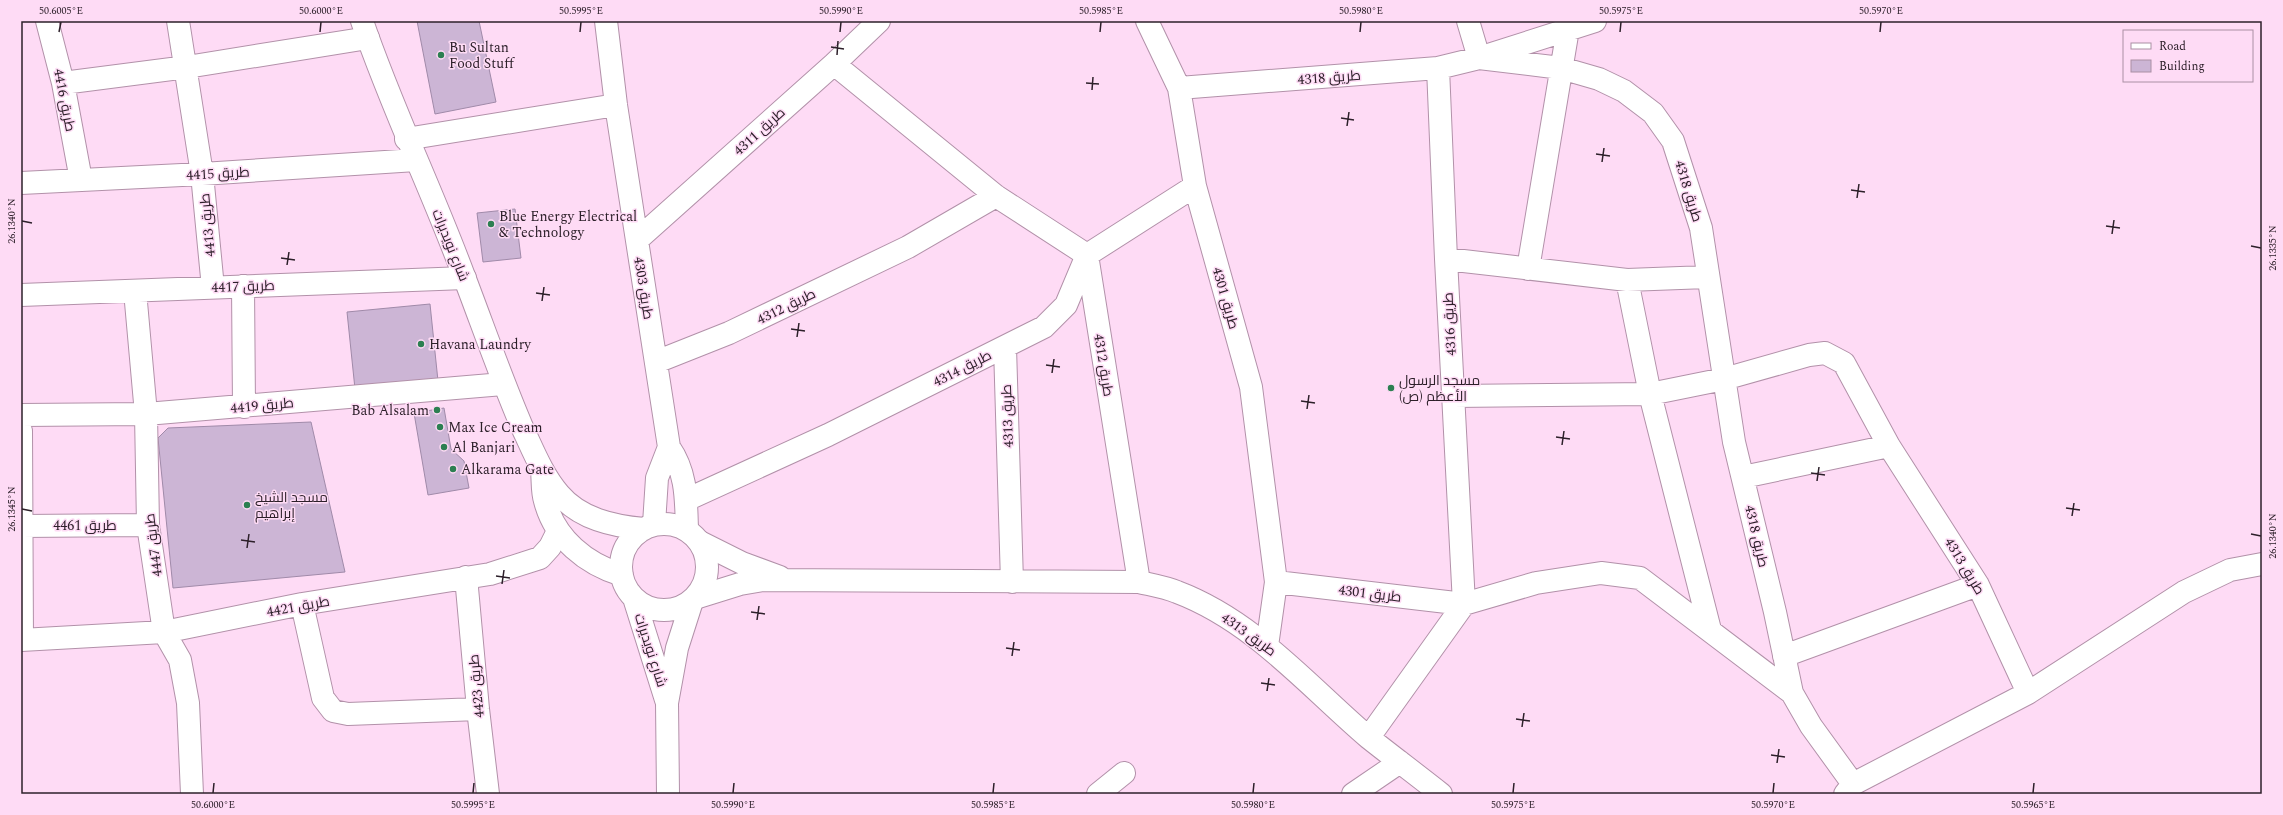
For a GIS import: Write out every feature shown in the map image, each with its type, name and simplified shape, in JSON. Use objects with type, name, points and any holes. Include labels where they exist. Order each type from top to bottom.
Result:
[{"type":"street","name":"طريق 4416","points":[[47,21],[63,83],[81,180]]},
{"type":"street","name":"طريق 4413","points":[[178,21],[187,67],[202,174],[213,288]]},
{"type":"street","name":"طريق 4303","points":[[606,21],[616,105],[669,447],[681,467],[694,536]]},
{"type":"street","name":"طريق 4311","points":[[637,240],[834,64],[879,21]]},
{"type":"street","name":"طريق 4301","points":[[1147,21],[1179,88],[1195,186],[1251,387],[1276,582],[1267,646]]},
{"type":"street","points":[[1468,21],[1479,58]]},
{"type":"street","name":"طريق 4318","points":[[1179,88],[1438,68],[1479,58],[1595,21]]},
{"type":"street","points":[[63,83],[187,67],[365,29]]},
{"type":"street","name":"شارع نويديرات","points":[[365,29],[406,139],[465,278],[503,384],[542,469],[560,495],[584,514],[613,526],[649,527]]},
{"type":"street","points":[[1528,269],[1568,29]]},
{"type":"street","name":"طريق 4318","points":[[1479,58],[1561,68],[1599,79],[1624,91],[1653,113],[1673,141],[1701,228],[1707,277],[1734,442],[1792,694]]},
{"type":"street","points":[[834,64],[996,196],[1087,255],[1195,186]]},
{"type":"street","name":"طريق 4316","points":[[1438,68],[1446,259],[1464,604]]},
{"type":"street","points":[[406,139],[616,105]]},
{"type":"street","name":"طريق 4415","points":[[21,183],[202,174],[416,160]]},
{"type":"street","name":"طريق 4312","points":[[656,362],[729,333],[908,247],[996,196]]},
{"type":"street","name":"طريق 4312","points":[[1087,255],[1139,582]]},
{"type":"street","name":"طريق 4314","points":[[686,500],[828,435],[1044,327],[1066,305],[1087,255]]},
{"type":"street","points":[[1446,259],[1627,280],[1707,277]]},
{"type":"street","name":"طريق 4417","points":[[21,295],[465,278]]},
{"type":"street","points":[[1627,280],[1650,394],[1710,630]]},
{"type":"street","points":[[243,286],[244,407]]},
{"type":"street","name":"طريق 4447","points":[[135,291],[146,414],[148,525],[164,632],[180,660],[188,703],[192,794]]},
{"type":"street","name":"طريق 4313","points":[[1005,347],[1012,582]]},
{"type":"street","points":[[1453,396],[1650,394],[1724,379],[1809,355],[1826,353],[1844,363],[1889,446],[1743,477]]},
{"type":"street","name":"طريق 4419","points":[[21,415],[146,414],[244,407],[503,384]]},
{"type":"street","points":[[21,431],[21,640]]},
{"type":"street","name":"طريق 4313","points":[[1889,446],[1978,585],[2028,693]]},
{"type":"street","name":"طريق 4303","points":[[649,527],[657,478],[669,447]]},
{"type":"street","name":"شارع نويديرات","points":[[542,469],[545,502],[558,531],[586,560],[622,575]]},
{"type":"street","name":"طريق 4461","points":[[22,526],[148,525]]},
{"type":"street","points":[[677,525],[694,536],[707,556],[708,571],[704,586],[693,599],[681,607],[668,610],[644,605],[634,598],[624,584],[621,561],[625,549],[633,537],[649,527],[677,525]]},
{"type":"street","name":"طريق 4421","points":[[21,640],[164,632],[302,604],[466,578],[517,567],[540,558],[550,547],[558,531]]},
{"type":"street","name":"طريق 4313","points":[[694,536],[742,563],[787,580]]},
{"type":"street","points":[[1369,737],[1464,604],[1536,583],[1601,573],[1640,578],[1792,694],[1849,789],[2028,693],[2184,592],[2230,570],[2262,564]]},
{"type":"street","name":"طريق 4423","points":[[466,578],[478,709],[488,794]]},
{"type":"street","name":"طريق 4313","points":[[693,599],[740,584],[763,580],[1139,582],[1177,592],[1215,610],[1267,646],[1369,737],[1441,794]]},
{"type":"street","name":"طريق 4301","points":[[1276,582],[1464,604]]},
{"type":"street","points":[[1784,656],[1978,585]]},
{"type":"street","name":"شارع نويديرات","points":[[634,598],[667,703]]},
{"type":"street","name":"شارع نويديرات","points":[[668,794],[667,703],[677,648],[693,599]]},
{"type":"street","points":[[302,604],[323,698],[333,712],[348,714],[478,709]]},
{"type":"street","points":[[1353,794],[1400,762]]},
{"type":"street","points":[[1098,794],[1124,773]]},
{"type":"building","points":[[417,21],[479,21],[496,102],[435,114]]},
{"type":"building","points":[[515,209],[521,258],[483,262],[477,213]]},
{"type":"building","points":[[430,304],[438,381],[355,389],[347,312]]},
{"type":"building","points":[[444,408],[451,449],[464,461],[469,488],[428,495],[414,413]]},
{"type":"building","name":"مسجد الشيخ إبراهيم","points":[[311,422],[345,572],[173,588],[158,438],[168,428]]},
{"type":"place","name":"Bu Sultan Food Stuff","points":[[441,55]]},
{"type":"place","name":"Blue Energy Electrical & Technology","points":[[491,224]]},
{"type":"place","name":"Havana Laundry","points":[[421,344]]},
{"type":"place","name":"مسجد الرسول الأعظم (ص)","points":[[1391,388]]},
{"type":"place","name":"Bab Alsalam","points":[[437,410]]},
{"type":"place","name":"Max Ice Cream","points":[[440,427]]},
{"type":"place","name":"Al Banjari","points":[[444,447]]},
{"type":"place","name":"Alkarama Gate","points":[[453,469]]},
{"type":"place","name":"مسجد الشيخ إبراهيم","points":[[247,505]]}]
